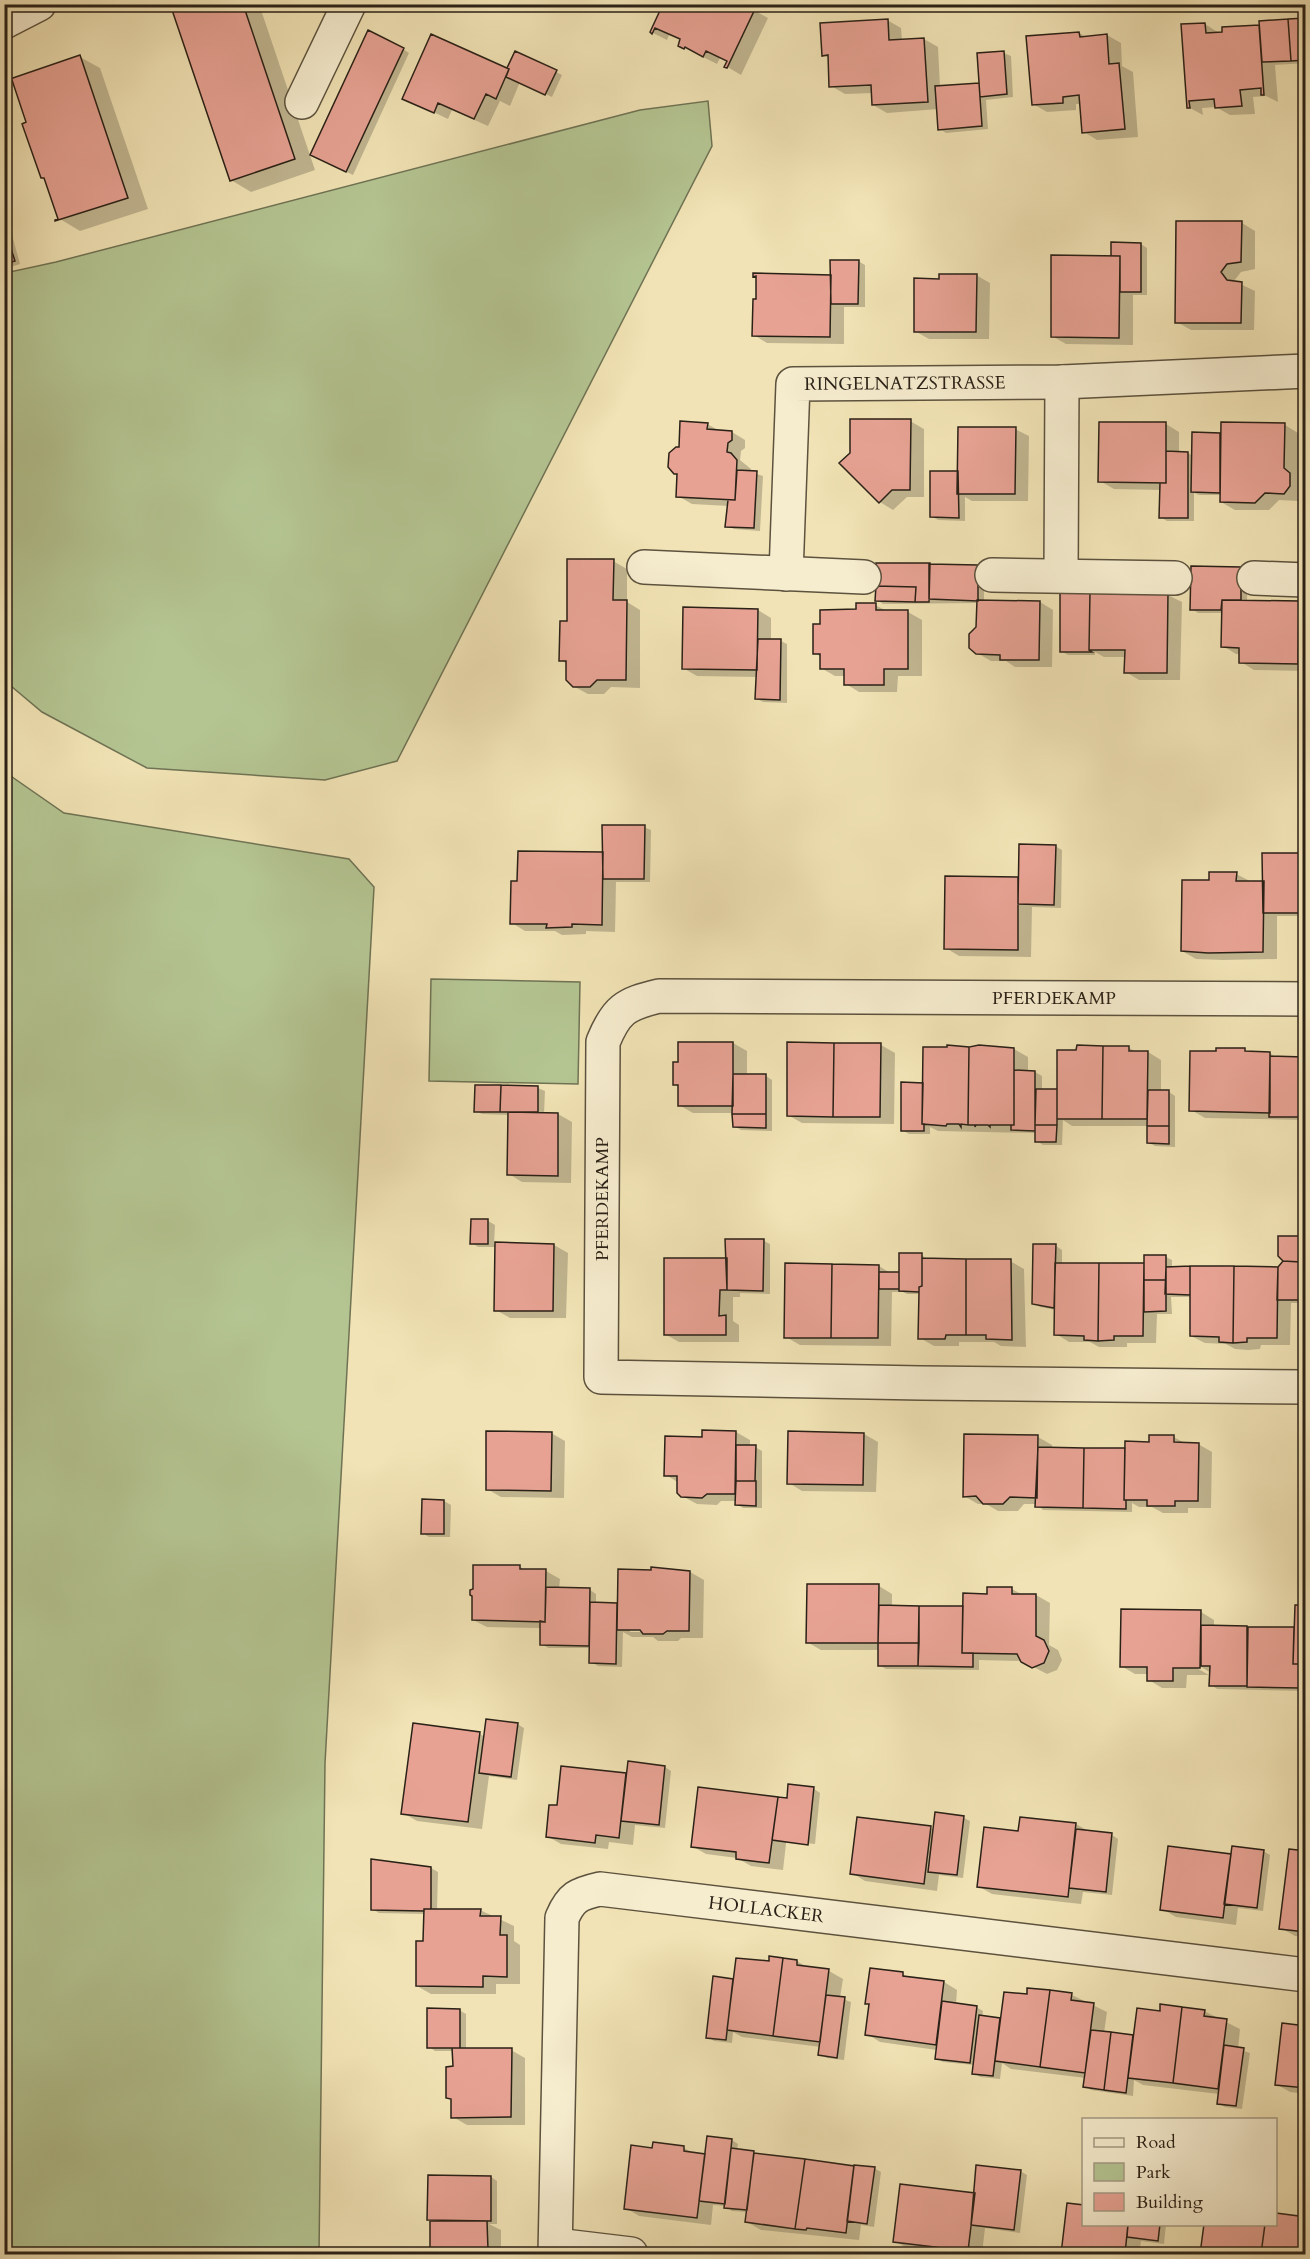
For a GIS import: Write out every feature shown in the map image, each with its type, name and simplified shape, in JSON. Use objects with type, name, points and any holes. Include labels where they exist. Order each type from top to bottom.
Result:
[{"type":"street","points":[[4,22],[39,4]]},
{"type":"street","points":[[302,102],[349,4]]},
{"type":"street","name":"RINGELNATZSTRASSE","points":[[786,574],[793,384],[1062,382],[1305,371]]},
{"type":"street","points":[[1061,575],[1062,382]]},
{"type":"street","points":[[644,567],[864,577]]},
{"type":"street","points":[[992,575],[1175,578]]},
{"type":"street","points":[[1254,579],[1305,580]]},
{"type":"street","name":"PFERDEKAMP","points":[[1305,999],[659,996],[636,1001],[621,1009],[610,1025],[603,1042],[601,1377],[1305,1387]]},
{"type":"street","name":"HOLLACKER","points":[[631,2254],[556,2250],[562,1918],[574,1899],[584,1893],[600,1889],[1305,1975]]},
{"type":"green space","points":[[708,101],[712,146],[397,761],[325,780],[147,768],[42,712],[5,681],[5,273],[56,262],[640,110]]},
{"type":"green space","points":[[5,772],[64,813],[349,859],[374,887],[325,1763],[319,2254],[5,2254]]},
{"type":"green space","points":[[431,979],[580,982],[578,1084],[429,1081]]},
{"type":"building","points":[[170,4],[243,4],[295,159],[230,181]]},
{"type":"building","points":[[663,4],[746,4],[755,9],[727,68],[724,67],[727,61],[706,51],[703,57],[685,47],[684,49],[678,46],[680,39],[655,28],[652,34],[650,32]]},
{"type":"building","points":[[1306,18],[1306,60],[1291,61],[1288,19]]},
{"type":"building","points":[[888,19],[889,40],[924,38],[928,102],[872,105],[871,85],[829,87],[828,55],[822,56],[820,23]]},
{"type":"building","points":[[1288,19],[1291,61],[1262,62],[1259,21]]},
{"type":"building","points":[[1205,23],[1206,33],[1222,32],[1222,27],[1259,25],[1264,95],[1261,95],[1261,88],[1240,90],[1242,106],[1215,108],[1214,99],[1189,101],[1190,108],[1187,108],[1181,24]]},
{"type":"building","points":[[368,30],[404,48],[346,172],[310,155]]},
{"type":"building","points":[[1079,32],[1080,37],[1107,34],[1109,64],[1119,63],[1125,129],[1082,133],[1079,95],[1063,97],[1063,103],[1032,105],[1026,36]]},
{"type":"building","points":[[431,34],[509,69],[496,99],[486,94],[474,119],[438,103],[434,113],[402,99]]},
{"type":"building","points":[[515,51],[557,70],[545,95],[506,77],[509,69],[507,68]]},
{"type":"building","points":[[1004,51],[1007,94],[980,97],[977,53]]},
{"type":"building","points":[[80,55],[128,198],[55,221],[58,219],[22,124],[26,122],[12,80],[7,80]]},
{"type":"building","points":[[979,83],[982,126],[938,130],[935,86]]},
{"type":"building","points":[[1176,221],[1242,221],[1241,262],[1227,264],[1221,272],[1227,280],[1242,282],[1241,323],[1175,323]]},
{"type":"building","points":[[4,227],[15,261],[4,264]]},
{"type":"building","points":[[1111,242],[1141,243],[1141,292],[1120,292],[1120,256],[1111,256]]},
{"type":"building","points":[[1051,255],[1120,256],[1119,338],[1051,337]]},
{"type":"building","points":[[830,260],[859,260],[858,304],[831,304]]},
{"type":"building","points":[[753,273],[831,275],[830,337],[752,336],[753,299],[756,299],[756,276],[753,277]]},
{"type":"building","points":[[939,274],[977,274],[976,332],[914,332],[914,278],[939,279]]},
{"type":"building","points":[[850,419],[911,419],[910,490],[892,490],[879,503],[839,463],[850,453]]},
{"type":"building","points":[[680,421],[708,423],[707,429],[732,431],[732,440],[728,443],[727,452],[737,460],[735,500],[676,497],[677,474],[674,474],[668,467],[669,453],[679,447]]},
{"type":"building","points":[[1099,422],[1166,422],[1166,483],[1098,482]]},
{"type":"building","points":[[1221,422],[1285,423],[1284,468],[1290,473],[1290,486],[1284,494],[1265,493],[1255,503],[1220,502]]},
{"type":"building","points":[[958,427],[1016,427],[1015,494],[957,494]]},
{"type":"building","points":[[1192,432],[1220,433],[1220,493],[1191,492]]},
{"type":"building","points":[[1166,451],[1188,452],[1188,518],[1159,518],[1160,483],[1166,483]]},
{"type":"building","points":[[737,470],[757,471],[754,528],[725,527],[728,500],[735,500]]},
{"type":"building","points":[[930,471],[958,471],[959,518],[930,517]]},
{"type":"building","points":[[567,559],[614,559],[613,600],[627,600],[626,680],[597,680],[590,687],[573,687],[566,680],[566,661],[559,661],[560,621],[567,621]]},
{"type":"building","points":[[876,563],[930,563],[929,602],[915,602],[916,587],[876,586]]},
{"type":"building","points":[[929,564],[978,565],[978,601],[929,599]]},
{"type":"building","points":[[1191,566],[1241,567],[1241,600],[1222,600],[1221,610],[1190,610]]},
{"type":"building","points":[[876,586],[916,587],[915,602],[875,601]]},
{"type":"building","points":[[1060,592],[1090,592],[1089,650],[1092,652],[1060,652]]},
{"type":"building","points":[[1090,592],[1168,593],[1167,673],[1124,673],[1125,650],[1089,650]]},
{"type":"building","points":[[977,600],[1040,601],[1039,660],[1000,660],[1000,655],[976,654],[969,648],[969,634],[976,627]]},
{"type":"building","points":[[1222,600],[1299,601],[1298,664],[1239,663],[1239,648],[1221,647]]},
{"type":"building","points":[[856,603],[876,603],[876,610],[908,610],[908,669],[884,669],[884,685],[844,685],[844,669],[820,669],[820,654],[813,654],[813,624],[820,624],[820,610],[856,609]]},
{"type":"building","points":[[683,607],[758,609],[757,670],[682,669]]},
{"type":"building","points":[[758,639],[781,639],[780,700],[755,699]]},
{"type":"building","points":[[602,825],[645,825],[644,879],[603,879]]},
{"type":"building","points":[[1019,844],[1056,845],[1054,905],[1018,904]]},
{"type":"building","points":[[518,851],[603,852],[602,925],[572,924],[572,927],[546,928],[547,924],[510,924],[511,881],[517,881]]},
{"type":"building","points":[[1262,853],[1306,853],[1306,913],[1263,913]]},
{"type":"building","points":[[1209,872],[1237,872],[1236,881],[1264,881],[1263,952],[1181,951],[1182,880],[1209,880]]},
{"type":"building","points":[[945,876],[1018,877],[1018,950],[944,949]]},
{"type":"building","points":[[678,1042],[733,1042],[733,1106],[678,1106],[678,1085],[673,1085],[673,1062],[678,1062]]},
{"type":"building","points":[[787,1042],[834,1043],[833,1117],[787,1116]]},
{"type":"building","points":[[834,1043],[881,1043],[880,1117],[833,1117]]},
{"type":"building","points":[[947,1045],[969,1047],[968,1125],[961,1124],[961,1127],[959,1124],[947,1124],[946,1126],[922,1124],[923,1047],[947,1047]]},
{"type":"building","points":[[979,1045],[1014,1048],[1014,1125],[990,1125],[990,1127],[976,1125],[975,1127],[975,1125],[968,1125],[969,1047]]},
{"type":"building","points":[[1077,1045],[1103,1046],[1102,1119],[1057,1119],[1057,1050],[1076,1050]]},
{"type":"building","points":[[1103,1046],[1129,1046],[1129,1051],[1148,1051],[1147,1119],[1102,1119]]},
{"type":"building","points":[[1216,1048],[1245,1048],[1245,1051],[1270,1052],[1270,1113],[1189,1111],[1190,1051],[1216,1051]]},
{"type":"building","points":[[1270,1056],[1304,1057],[1303,1117],[1269,1117]]},
{"type":"building","points":[[1014,1070],[1035,1071],[1035,1131],[1011,1130],[1011,1125],[1014,1125]]},
{"type":"building","points":[[733,1074],[766,1074],[766,1114],[732,1114]]},
{"type":"building","points":[[901,1082],[923,1083],[922,1124],[924,1124],[924,1131],[901,1131]]},
{"type":"building","points":[[475,1085],[501,1085],[500,1112],[474,1112]]},
{"type":"building","points":[[501,1085],[538,1086],[538,1112],[500,1112]]},
{"type":"building","points":[[1036,1089],[1057,1089],[1057,1125],[1035,1125]]},
{"type":"building","points":[[1148,1090],[1169,1090],[1169,1126],[1147,1126]]},
{"type":"building","points":[[1303,1091],[1306,1091],[1306,1127],[1303,1117]]},
{"type":"building","points":[[508,1112],[558,1113],[558,1176],[507,1175]]},
{"type":"building","points":[[732,1114],[766,1114],[766,1128],[733,1127]]},
{"type":"building","points":[[1035,1125],[1057,1125],[1056,1142],[1035,1142]]},
{"type":"building","points":[[1147,1126],[1169,1126],[1169,1144],[1147,1143]]},
{"type":"building","points":[[1304,1127],[1306,1127],[1306,1145],[1303,1145]]},
{"type":"building","points":[[471,1219],[488,1219],[488,1244],[470,1244]]},
{"type":"building","points":[[1278,1236],[1301,1236],[1300,1262],[1283,1261],[1278,1256]]},
{"type":"building","points":[[725,1239],[764,1239],[763,1291],[727,1290]]},
{"type":"building","points":[[495,1242],[554,1244],[553,1311],[494,1311]]},
{"type":"building","points":[[1033,1244],[1056,1244],[1054,1308],[1032,1304]]},
{"type":"building","points":[[899,1253],[922,1253],[922,1286],[919,1287],[919,1292],[899,1291]]},
{"type":"building","points":[[1144,1255],[1166,1255],[1166,1280],[1144,1280]]},
{"type":"building","points":[[664,1258],[727,1258],[727,1290],[720,1290],[719,1316],[726,1315],[726,1335],[664,1335]]},
{"type":"building","points":[[922,1258],[966,1259],[966,1335],[946,1335],[945,1339],[918,1339]]},
{"type":"building","points":[[1300,1258],[1306,1258],[1306,1282],[1300,1282]]},
{"type":"building","points":[[966,1259],[1011,1259],[1012,1340],[986,1339],[986,1335],[966,1335]]},
{"type":"building","points":[[1283,1261],[1300,1262],[1301,1300],[1277,1300],[1278,1267]]},
{"type":"building","points":[[785,1263],[832,1264],[831,1338],[784,1338]]},
{"type":"building","points":[[1055,1263],[1099,1263],[1098,1341],[1084,1340],[1084,1336],[1054,1335]]},
{"type":"building","points":[[1099,1263],[1144,1263],[1143,1336],[1114,1336],[1114,1340],[1098,1341]]},
{"type":"building","points":[[832,1264],[879,1265],[878,1338],[831,1338]]},
{"type":"building","points":[[1190,1266],[1234,1266],[1233,1343],[1219,1342],[1219,1337],[1190,1336]]},
{"type":"building","points":[[1190,1266],[1190,1295],[1165,1294],[1166,1267]]},
{"type":"building","points":[[1234,1266],[1278,1267],[1277,1338],[1247,1338],[1247,1342],[1233,1343]]},
{"type":"building","points":[[879,1272],[899,1272],[899,1289],[879,1289]]},
{"type":"building","points":[[1144,1280],[1166,1280],[1166,1311],[1144,1312]]},
{"type":"building","points":[[1300,1282],[1306,1282],[1306,1326],[1300,1326]]},
{"type":"building","points":[[702,1430],[736,1431],[735,1494],[707,1494],[702,1498],[681,1497],[677,1493],[677,1476],[664,1476],[665,1436],[702,1437]]},
{"type":"building","points":[[486,1431],[552,1432],[551,1491],[486,1490]]},
{"type":"building","points":[[788,1431],[864,1433],[863,1485],[787,1484]]},
{"type":"building","points":[[964,1434],[1038,1435],[1037,1498],[1010,1497],[1003,1504],[983,1504],[976,1496],[963,1497]]},
{"type":"building","points":[[1149,1435],[1174,1435],[1174,1442],[1199,1443],[1198,1501],[1175,1501],[1175,1506],[1147,1506],[1147,1500],[1124,1500],[1125,1441],[1149,1442]]},
{"type":"building","points":[[1302,1444],[1306,1444],[1306,1506],[1302,1506]]},
{"type":"building","points":[[736,1445],[756,1445],[755,1481],[736,1481]]},
{"type":"building","points":[[1038,1447],[1084,1448],[1083,1508],[1035,1507]]},
{"type":"building","points":[[1084,1448],[1125,1448],[1124,1500],[1126,1500],[1126,1509],[1083,1508]]},
{"type":"building","points":[[736,1481],[756,1481],[756,1506],[735,1505]]},
{"type":"building","points":[[422,1499],[444,1500],[444,1534],[421,1534]]},
{"type":"building","points":[[473,1565],[520,1565],[520,1569],[546,1569],[545,1622],[472,1620],[470,1590],[473,1589]]},
{"type":"building","points":[[651,1567],[690,1571],[689,1631],[643,1634],[640,1630],[617,1630],[618,1569],[651,1570]]},
{"type":"building","points":[[807,1584],[879,1584],[878,1643],[806,1643]]},
{"type":"building","points":[[546,1587],[590,1588],[589,1646],[540,1645],[540,1621],[545,1622]]},
{"type":"building","points":[[987,1587],[1012,1587],[1012,1594],[1036,1594],[1036,1636],[1044,1640],[1049,1651],[1044,1663],[1032,1668],[1021,1662],[1017,1654],[962,1653],[963,1593],[987,1594]]},
{"type":"building","points":[[590,1602],[617,1603],[616,1664],[589,1663]]},
{"type":"building","points":[[879,1605],[919,1606],[919,1643],[878,1643]]},
{"type":"building","points":[[1295,1605],[1306,1605],[1306,1664],[1293,1664]]},
{"type":"building","points":[[919,1606],[963,1606],[962,1653],[973,1653],[973,1667],[918,1666]]},
{"type":"building","points":[[1121,1609],[1201,1610],[1200,1668],[1173,1668],[1173,1681],[1147,1681],[1147,1667],[1120,1667]]},
{"type":"building","points":[[1201,1625],[1247,1626],[1247,1686],[1209,1686],[1210,1666],[1201,1666]]},
{"type":"building","points":[[1248,1627],[1294,1627],[1293,1664],[1300,1664],[1300,1688],[1247,1687]]},
{"type":"building","points":[[878,1643],[919,1643],[918,1666],[878,1666]]},
{"type":"building","points":[[486,1719],[518,1723],[511,1777],[479,1773]]},
{"type":"building","points":[[413,1723],[480,1732],[468,1822],[401,1814]]},
{"type":"building","points":[[628,1761],[665,1766],[659,1825],[621,1821]]},
{"type":"building","points":[[561,1766],[626,1773],[619,1838],[596,1835],[595,1843],[546,1837],[549,1805],[557,1805]]},
{"type":"building","points":[[788,1784],[814,1787],[808,1845],[772,1840],[778,1797],[787,1798]]},
{"type":"building","points":[[698,1787],[778,1797],[769,1863],[736,1859],[736,1852],[691,1847]]},
{"type":"building","points":[[935,1812],[964,1816],[957,1875],[928,1872]]},
{"type":"building","points":[[857,1817],[931,1826],[924,1884],[850,1874]]},
{"type":"building","points":[[1020,1817],[1076,1823],[1068,1897],[977,1887],[984,1827],[1018,1831]]},
{"type":"building","points":[[1076,1829],[1112,1833],[1106,1892],[1069,1888]]},
{"type":"building","points":[[1168,1846],[1231,1854],[1223,1918],[1160,1910]]},
{"type":"building","points":[[1232,1846],[1264,1850],[1257,1908],[1224,1904]]},
{"type":"building","points":[[1289,1849],[1306,1851],[1306,1932],[1279,1929]]},
{"type":"building","points":[[371,1859],[431,1867],[431,1909],[424,1909],[424,1911],[371,1910]]},
{"type":"building","points":[[424,1909],[481,1909],[480,1916],[501,1916],[500,1935],[507,1935],[507,1977],[483,1976],[483,1987],[416,1986],[416,1941],[423,1941]]},
{"type":"building","points":[[769,1956],[783,1958],[773,2036],[727,2030],[736,1958],[769,1961]]},
{"type":"building","points":[[783,1958],[797,1960],[797,1965],[829,1969],[820,2042],[773,2036]]},
{"type":"building","points":[[870,1968],[903,1972],[903,1976],[944,1981],[936,2045],[865,2035],[869,2004],[865,2004]]},
{"type":"building","points":[[713,1976],[733,1979],[726,2040],[706,2038]]},
{"type":"building","points":[[1027,1988],[1050,1990],[1040,2067],[995,2061],[1004,1992],[1027,1994]]},
{"type":"building","points":[[1050,1990],[1072,1993],[1071,2000],[1094,2003],[1085,2073],[1040,2067]]},
{"type":"building","points":[[826,1995],[845,1997],[837,2058],[818,2055]]},
{"type":"building","points":[[942,2001],[977,2006],[970,2063],[935,2059]]},
{"type":"building","points":[[1160,2004],[1182,2007],[1173,2083],[1128,2078],[1137,2008],[1160,2011]]},
{"type":"building","points":[[1182,2007],[1205,2010],[1204,2016],[1227,2019],[1218,2089],[1173,2083]]},
{"type":"building","points":[[427,2008],[460,2009],[460,2048],[427,2048]]},
{"type":"building","points":[[979,2015],[1000,2018],[993,2076],[972,2074]]},
{"type":"building","points":[[1282,2023],[1306,2026],[1306,2088],[1275,2085]]},
{"type":"building","points":[[1091,2030],[1111,2032],[1104,2090],[1083,2087]]},
{"type":"building","points":[[1111,2032],[1133,2035],[1126,2093],[1104,2090]]},
{"type":"building","points":[[1224,2045],[1244,2048],[1236,2106],[1217,2104]]},
{"type":"building","points":[[452,2048],[512,2048],[511,2117],[451,2118],[451,2099],[446,2098],[446,2067],[453,2066]]},
{"type":"building","points":[[707,2136],[732,2139],[725,2204],[699,2201]]},
{"type":"building","points":[[653,2142],[684,2146],[684,2151],[705,2154],[697,2218],[624,2209],[631,2145],[652,2148]]},
{"type":"building","points":[[731,2148],[754,2151],[747,2210],[724,2208]]},
{"type":"building","points":[[754,2153],[805,2159],[795,2229],[745,2222]]},
{"type":"building","points":[[805,2159],[854,2166],[846,2233],[807,2228],[806,2230],[795,2229]]},
{"type":"building","points":[[854,2165],[875,2167],[867,2224],[847,2221]]},
{"type":"building","points":[[976,2165],[1021,2170],[1014,2230],[971,2225]]},
{"type":"building","points":[[428,2175],[491,2176],[491,2221],[427,2220]]},
{"type":"building","points":[[900,2184],[975,2193],[968,2251],[893,2242]]},
{"type":"building","points":[[1067,2203],[1082,2205],[1082,2226],[1128,2226],[1125,2254],[1061,2254]]},
{"type":"building","points":[[1277,2213],[1306,2217],[1301,2254],[1261,2254],[1265,2226],[1277,2226]]},
{"type":"building","points":[[430,2221],[487,2221],[488,2249],[502,2249],[502,2254],[430,2254]]},
{"type":"building","points":[[1306,2222],[1306,2254],[1301,2254]]},
{"type":"building","points":[[1128,2226],[1160,2226],[1158,2241],[1127,2237]]},
{"type":"building","points":[[1204,2226],[1265,2226],[1261,2254],[1200,2254]]}]
